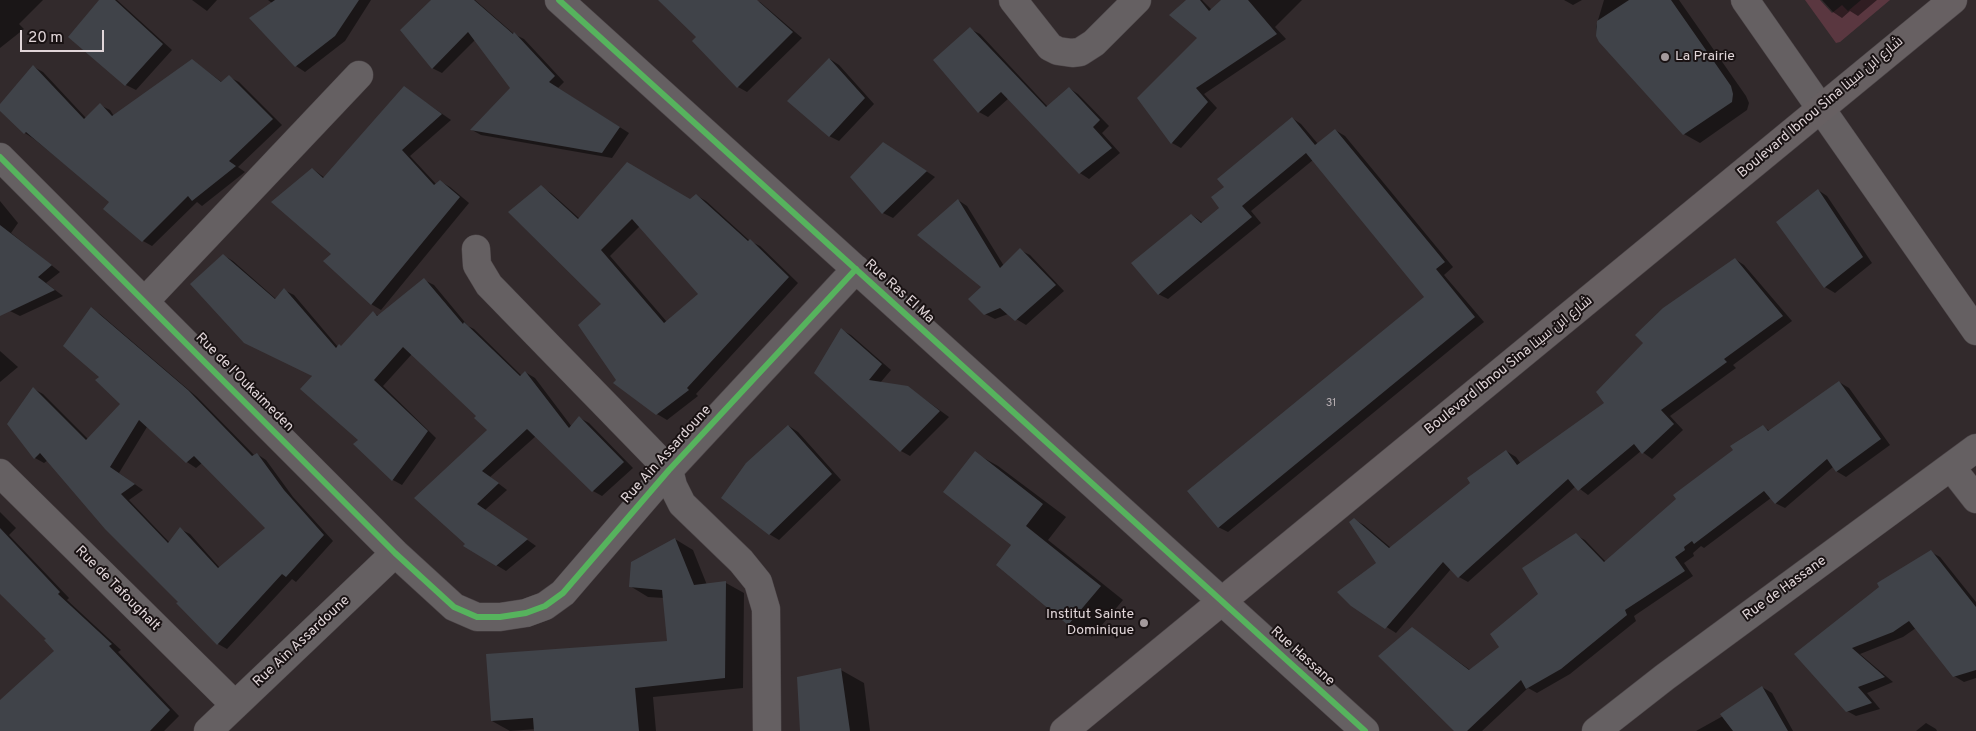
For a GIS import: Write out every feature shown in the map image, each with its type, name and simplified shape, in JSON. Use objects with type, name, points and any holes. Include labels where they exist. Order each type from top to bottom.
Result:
[{"type":"main road","name":"Boulevard Ibnou Sina شارع ابن سينا","points":[[1064,731],[1952,0]]},
{"type":"street","name":"Rue Ras El Ma","points":[[560,0],[1222,602]]},
{"type":"street","points":[[1013,0],[1050,47],[1058,51],[1072,53],[1087,48],[1137,0]]},
{"type":"street","points":[[1745,0],[1976,331]]},
{"type":"street","points":[[145,301],[359,75]]},
{"type":"street","name":"Rue de l'Oukaimeden","points":[[0,157],[395,553],[454,607],[476,616]]},
{"type":"street","points":[[476,248],[477,265],[489,285],[670,470],[673,486],[682,504],[741,561],[758,582],[766,609],[767,731]]},
{"type":"street","name":"Rue Ain Assardoune","points":[[476,616],[500,617],[526,613],[545,606],[563,593],[670,470],[856,269]]},
{"type":"street","name":"Rue de Hassane","points":[[1596,731],[1665,677],[1976,448]]},
{"type":"street","points":[[1951,467],[1976,499]]},
{"type":"street","name":"Rue de Tafoughalt","points":[[0,473],[235,705]]},
{"type":"street","name":"Rue Ain Assardoune","points":[[208,731],[395,553]]},
{"type":"street","name":"Rue Hassane","points":[[1222,602],[1365,731]]},
{"type":"shaded area","points":[[1805,0],[1820,0],[1832,13],[1842,5],[1848,11],[1861,0],[1890,0],[1840,42],[1836,43]]},
{"type":"building","points":[[99,0],[115,0],[163,44],[125,86],[68,37]]},
{"type":"building","points":[[275,0],[359,0],[335,36],[295,67],[249,18]]},
{"type":"building","points":[[431,0],[474,0],[513,34],[514,32],[555,76],[549,82],[620,127],[602,153],[470,130],[510,88],[468,32],[432,69],[400,30]]},
{"type":"building","points":[[658,0],[757,0],[793,32],[737,88],[692,41],[696,37]]},
{"type":"building","points":[[1186,0],[1200,0],[1209,11],[1221,0],[1248,0],[1277,34],[1196,88],[1208,102],[1171,144],[1137,98],[1197,38],[1169,15]]},
{"type":"building","points":[[1629,0],[1671,0],[1731,86],[1732,102],[1683,135],[1599,42],[1596,36],[1597,21]]},
{"type":"building","points":[[970,27],[1046,107],[1069,87],[1100,120],[1093,127],[1112,148],[1079,174],[1001,92],[978,113],[933,60]]},
{"type":"building","points":[[829,58],[865,98],[829,137],[787,101]]},
{"type":"building","points":[[192,59],[221,82],[229,75],[273,119],[229,161],[236,166],[192,201],[188,196],[142,242],[103,209],[109,202],[26,132],[24,134],[0,111],[0,104],[33,65],[84,119],[100,103],[112,116]]},
{"type":"building","points":[[404,86],[442,114],[402,150],[434,185],[440,180],[460,197],[371,305],[323,261],[331,254],[271,202],[312,168],[323,178]]},
{"type":"building","points":[[1292,117],[1315,145],[1335,129],[1445,262],[1436,269],[1475,317],[1218,528],[1187,491],[1424,297],[1306,153],[1242,206],[1252,217],[1158,295],[1131,263],[1191,214],[1201,223],[1219,208],[1211,197],[1224,187],[1217,179]]},
{"type":"building","points":[[883,142],[927,171],[882,214],[850,177]]},
{"type":"building","points":[[627,162],[690,199],[696,194],[748,241],[750,239],[789,277],[687,388],[689,390],[656,415],[613,383],[616,380],[578,325],[601,304],[508,212],[541,185],[578,219]],"holes":[[[632,219],[698,294],[664,323],[601,250]]]},
{"type":"building","points":[[1818,189],[1863,257],[1824,288],[1776,222]]},
{"type":"building","points":[[958,199],[1000,268],[1020,248],[1056,285],[1015,321],[1000,308],[984,315],[968,299],[981,287],[917,235]]},
{"type":"building","points":[[0,225],[52,265],[38,277],[55,290],[0,316]]},
{"type":"building","points":[[223,254],[275,299],[284,288],[336,348],[339,344],[341,346],[373,311],[377,316],[424,278],[463,324],[464,322],[520,376],[525,371],[569,428],[579,416],[624,462],[592,492],[527,429],[482,471],[499,483],[477,504],[528,539],[496,566],[463,546],[465,544],[414,498],[487,430],[474,418],[476,416],[403,347],[374,380],[428,431],[392,481],[353,444],[358,440],[300,389],[312,376],[244,343],[190,284]]},
{"type":"building","points":[[1735,258],[1783,316],[1724,359],[1727,362],[1661,410],[1674,424],[1642,454],[1634,444],[1578,491],[1568,479],[1458,578],[1443,562],[1385,629],[1351,606],[1337,592],[1376,563],[1349,522],[1354,518],[1389,548],[1470,483],[1467,478],[1506,450],[1517,465],[1604,403],[1596,392],[1643,343],[1635,335],[1663,308]]},
{"type":"building","points":[[91,307],[188,390],[252,456],[257,453],[284,490],[324,535],[286,577],[282,574],[217,645],[176,603],[178,602],[105,529],[40,453],[34,459],[7,424],[33,387],[86,440],[120,404],[95,380],[99,377],[63,346]],"holes":[[[139,420],[186,463],[194,456],[265,528],[218,568],[180,527],[168,543],[121,494],[135,484],[110,467]]]},
{"type":"building","points":[[841,328],[882,364],[869,380],[908,386],[940,411],[900,452],[814,373]]},
{"type":"building","points":[[1839,381],[1881,439],[1836,472],[1827,459],[1775,504],[1764,491],[1694,544],[1692,541],[1684,547],[1685,550],[1675,557],[1685,571],[1625,610],[1627,615],[1561,669],[1526,689],[1521,680],[1467,731],[1454,731],[1378,656],[1412,627],[1469,670],[1499,647],[1490,634],[1538,594],[1522,568],[1576,533],[1604,562],[1676,499],[1673,495],[1733,450],[1730,446],[1763,425],[1768,431]]},
{"type":"building","points":[[788,425],[832,474],[769,535],[721,498],[746,463]]},
{"type":"building","points":[[975,451],[1043,504],[1026,526],[1101,586],[1068,625],[996,565],[1011,545],[943,492]]},
{"type":"building","points":[[0,528],[60,592],[58,594],[112,644],[109,646],[170,710],[150,731],[0,731],[0,700],[54,651],[44,640],[46,639],[0,594]]},
{"type":"building","points":[[675,538],[694,585],[726,581],[725,678],[635,688],[639,731],[534,731],[533,718],[491,721],[486,654],[667,641],[662,590],[629,587],[631,562]]},
{"type":"building","points":[[1931,550],[1976,607],[1976,670],[1953,677],[1909,621],[1893,632],[1852,648],[1885,677],[1858,687],[1872,703],[1846,712],[1794,654],[1879,587],[1877,583]]},
{"type":"building","points":[[841,668],[850,731],[800,731],[797,677]]},
{"type":"building","points":[[1762,686],[1788,731],[1733,731],[1720,714]]},
{"type":"cycle path","points":[[559,0],[1365,731]]},
{"type":"cycle path","points":[[0,157],[395,553],[454,607],[477,617],[500,617],[526,613],[545,606],[563,593],[669,470],[856,269]]},
{"type":"place","name":"La Prairie","points":[[1665,57]]},
{"type":"place","name":"Institut Sainte Dominique","points":[[1144,623]]}]
